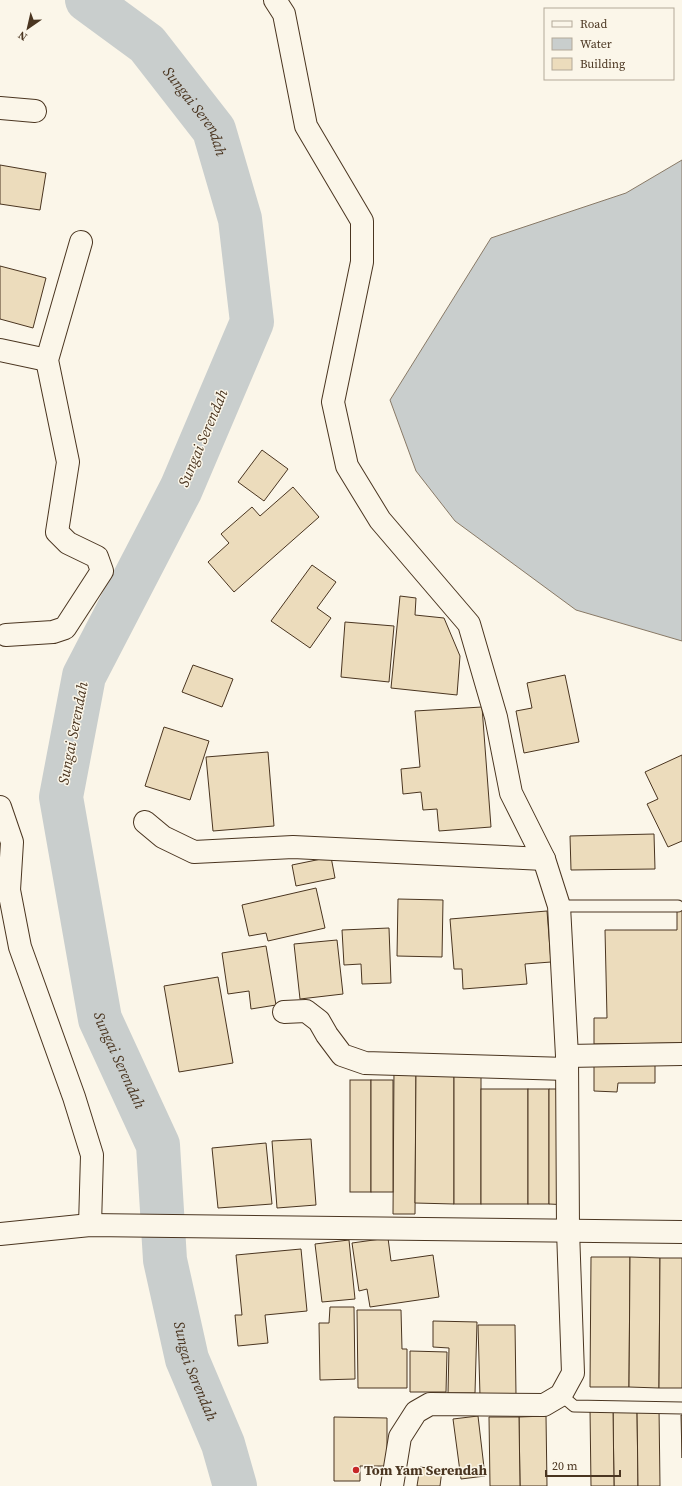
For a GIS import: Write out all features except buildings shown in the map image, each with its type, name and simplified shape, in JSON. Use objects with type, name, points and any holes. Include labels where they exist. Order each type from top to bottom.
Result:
[{"type":"street","points":[[275,0],[284,14],[306,126],[362,221],[362,262],[333,402],[347,466],[380,520],[469,624],[496,717],[511,793],[544,859],[559,906],[567,1063],[568,1230],[573,1373],[561,1395],[544,1405],[430,1404],[416,1412],[400,1436],[392,1486]]},
{"type":"street","points":[[0,108],[35,111]]},
{"type":"street","points":[[6,635],[53,632],[65,628],[102,571],[97,557],[68,543],[57,532],[68,462],[47,360],[81,242]]},
{"type":"street","points":[[0,350],[47,360]]},
{"type":"street","points":[[0,807],[12,842],[9,890],[20,947],[74,1097],[92,1155],[90,1225]]},
{"type":"street","points":[[144,822],[163,837],[194,852],[293,847],[544,859]]},
{"type":"street","points":[[284,1012],[306,1011],[319,1021],[342,1056],[365,1063],[567,1063],[682,1054]]},
{"type":"street","points":[[0,1234],[90,1225],[682,1232]]},
{"type":"lane","points":[[559,906],[678,906]]},
{"type":"lane","points":[[561,1395],[574,1406],[682,1408]]},
{"type":"water","points":[[682,160],[682,641],[576,610],[455,521],[416,471],[390,400],[491,238],[626,193]]},
{"type":"waterway","name":"Sungai Serendah","points":[[87,0],[147,44],[214,130],[240,219],[252,322],[181,489],[84,676],[61,797],[100,1019],[158,1145],[165,1260],[187,1359],[223,1444],[235,1486]]},
{"type":"place","name":"Tom Yam Serendah","points":[[356,1470]]}]
